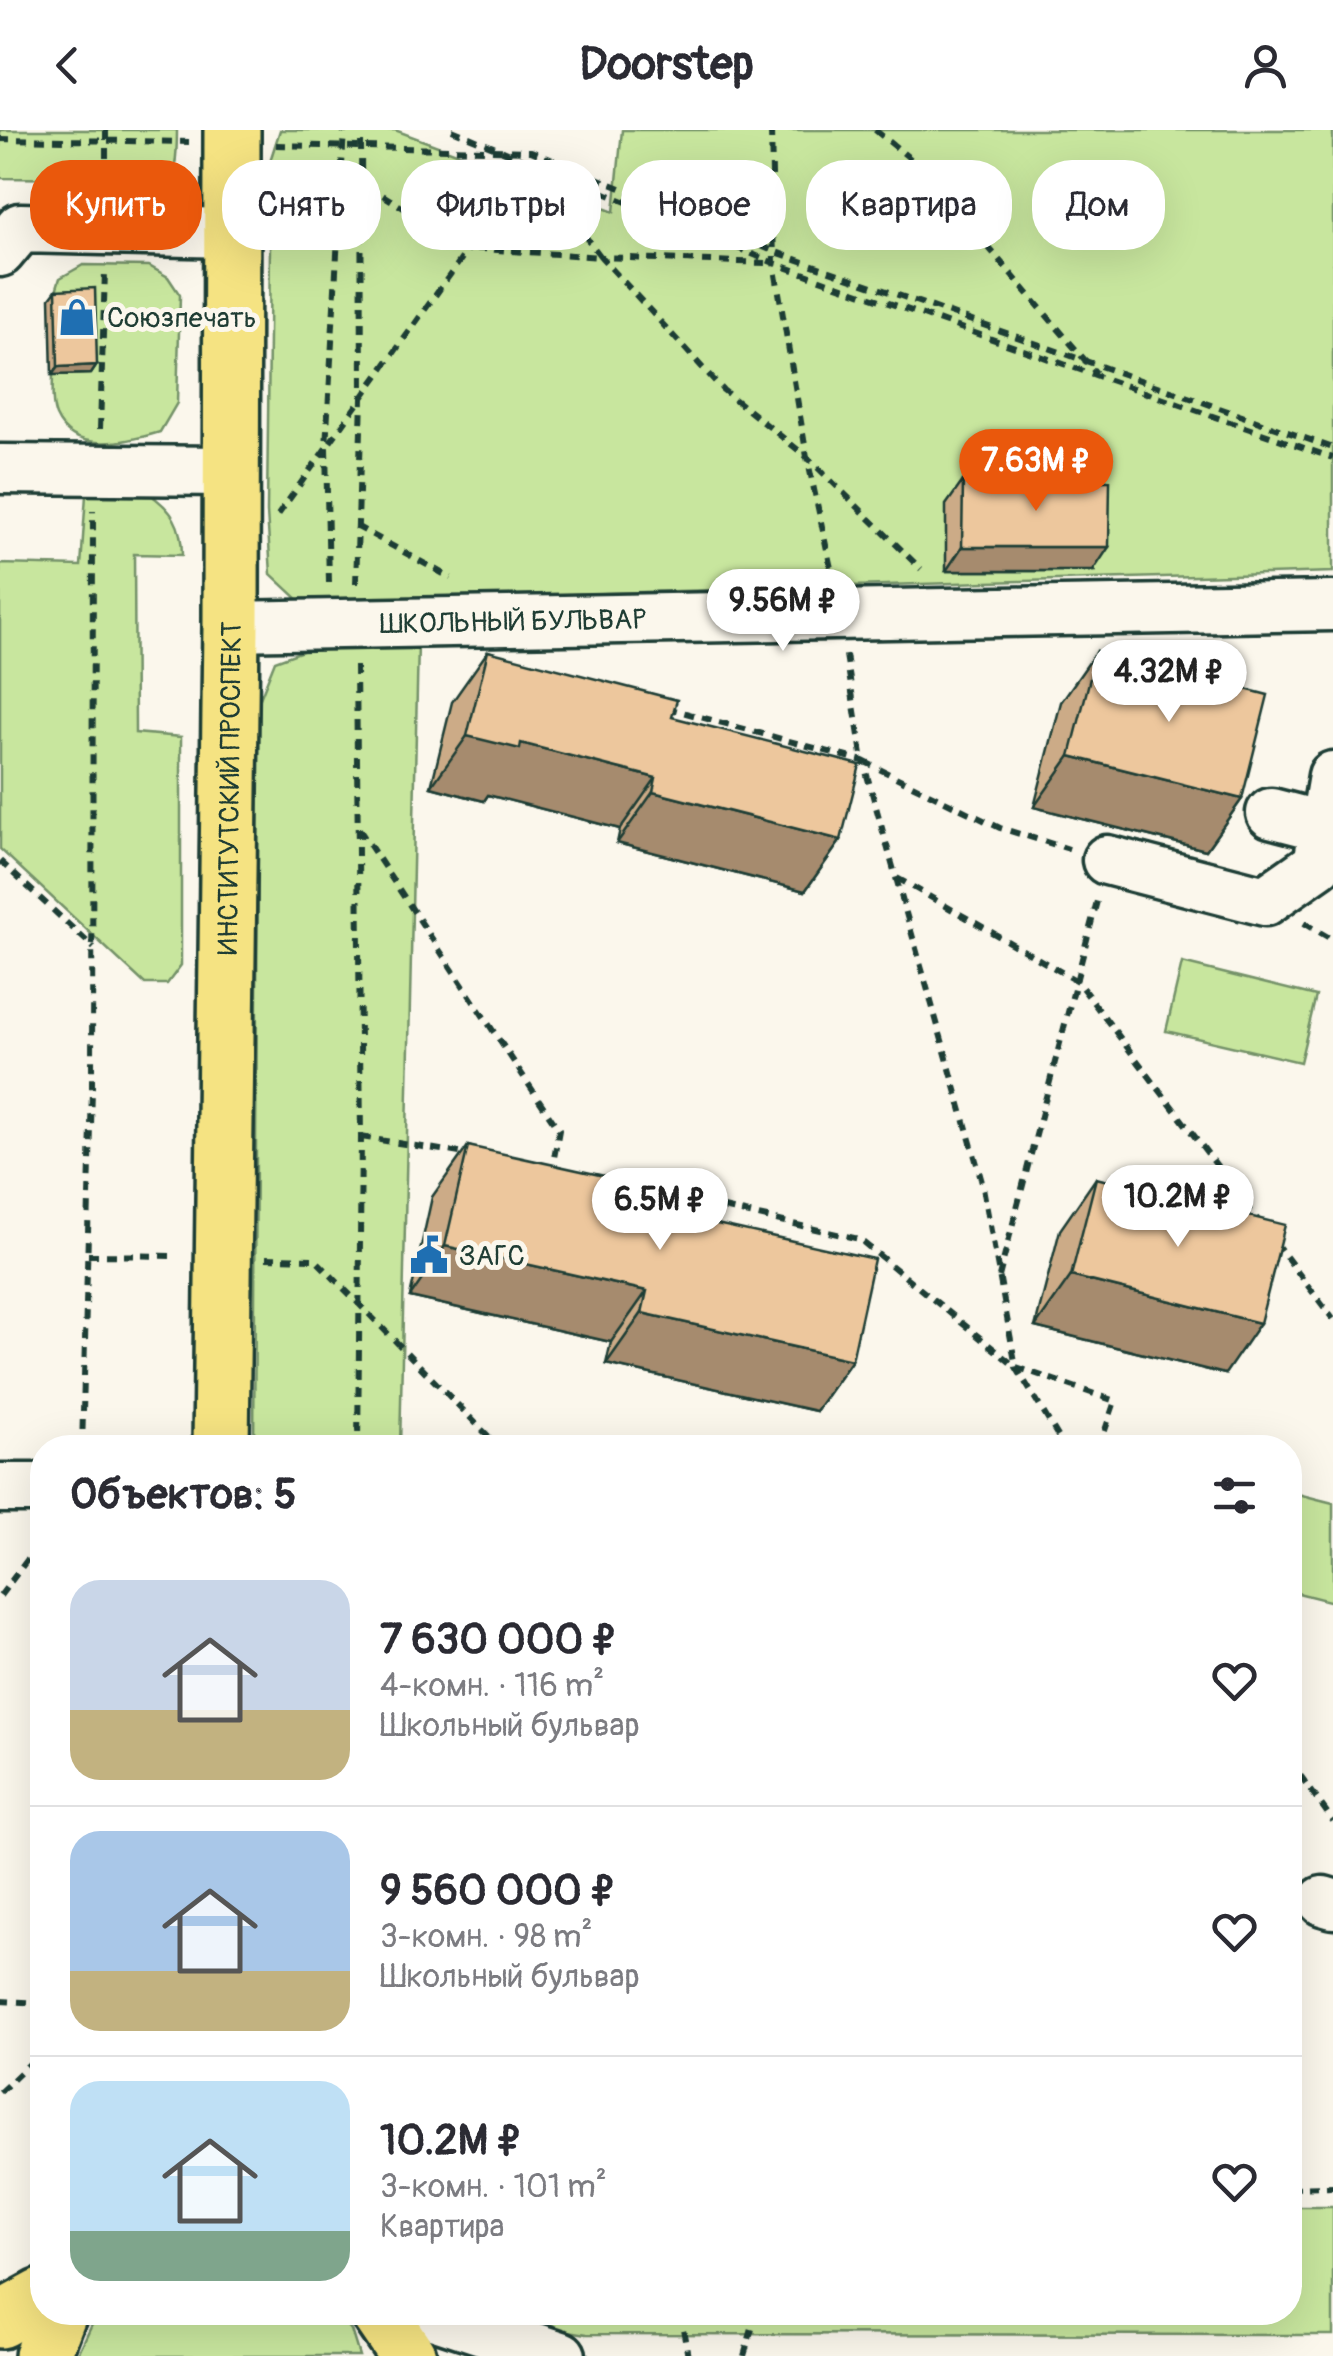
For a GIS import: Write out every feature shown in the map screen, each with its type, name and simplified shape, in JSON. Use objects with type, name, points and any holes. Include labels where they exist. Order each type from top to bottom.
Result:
[{"type":"main road","name":"ИНСТИТУТСКИЙ ПРОСПЕКТ","points":[[231,160],[232,130]]},
{"type":"main road","name":"ИНСТИТУТСКИЙ ПРОСПЕКТ","points":[[221,1435],[220,1257],[232,626],[228,471],[230,250]]},
{"type":"main road","points":[[0,2320],[30,2304]]},
{"type":"main road","points":[[42,2356],[54,2325]]},
{"type":"main road","points":[[383,2325],[394,2356]]},
{"type":"main road","points":[[387,2325],[408,2356]]},
{"type":"street","points":[[0,252],[20,228],[30,229]]},
{"type":"street","points":[[0,469],[228,471]]},
{"type":"street","name":"ШКОЛЬНЫЙ БУЛЬВАР","points":[[232,626],[1333,606]]},
{"type":"street","points":[[1107,860],[1265,900],[1318,864],[1328,828],[1333,776]]},
{"type":"street","points":[[1271,812],[1328,828]]},
{"type":"street","points":[[0,1488],[30,1488]]},
{"type":"street","points":[[466,2325],[561,2356]]},
{"type":"path","points":[[106,130],[106,160]]},
{"type":"path","points":[[342,160],[344,130]]},
{"type":"path","points":[[360,160],[361,130]]},
{"type":"path","points":[[452,130],[522,160]]},
{"type":"path","points":[[770,130],[774,263],[807,457],[840,614],[862,762],[982,1182],[1016,1367]]},
{"type":"path","points":[[875,130],[918,165],[1097,374]]},
{"type":"path","points":[[502,152],[531,151],[773,251],[1333,448]]},
{"type":"path","points":[[601,192],[774,263],[1333,458]]},
{"type":"path","points":[[82,1435],[94,948],[92,519],[102,406],[106,250]]},
{"type":"path","points":[[336,250],[326,448],[358,828],[358,1435]]},
{"type":"path","points":[[342,623],[362,399],[361,250]]},
{"type":"path","points":[[268,528],[467,250]]},
{"type":"path","points":[[498,250],[774,263]]},
{"type":"path","points":[[597,250],[723,390],[807,457],[933,581]]},
{"type":"path","points":[[659,706],[862,762],[1000,828],[1107,860],[1000,1278]]},
{"type":"path","points":[[358,828],[559,1130],[554,1170],[534,1166]]},
{"type":"path","points":[[0,861],[94,948]]},
{"type":"path","points":[[896,878],[1077,980],[1333,1319]]},
{"type":"path","points":[[361,1136],[476,1156]]},
{"type":"path","points":[[668,1196],[859,1239],[1016,1367],[1057,1435]]},
{"type":"path","points":[[88,1255],[315,1259],[487,1435]]},
{"type":"path","points":[[1016,1367],[1115,1401],[1103,1435]]},
{"type":"path","points":[[0,1596],[30,1556]]},
{"type":"path","points":[[1302,1777],[1333,1822]]},
{"type":"path","points":[[0,2001],[30,2003]]},
{"type":"path","points":[[0,2092],[30,2063]]},
{"type":"path","points":[[1302,2188],[1333,2187]]},
{"type":"path","points":[[682,2325],[688,2356]]},
{"type":"path","points":[[744,2356],[753,2325]]},
{"type":"green space","points":[[0,130],[177,130],[175,160],[30,160],[30,178],[0,178]]},
{"type":"green space","points":[[280,130],[395,130],[475,160],[401,160],[401,250],[601,250],[601,207],[614,212],[622,130],[1333,130],[1333,572],[301,602],[271,574],[267,512],[270,250],[381,250],[381,160],[271,158]]},
{"type":"green space","points":[[83,265],[149,266],[168,277],[180,295],[177,403],[160,432],[117,442],[88,441],[64,428],[56,416],[52,330],[55,299],[60,278]]},
{"type":"green space","points":[[148,493],[174,519],[182,555],[134,554],[135,733],[181,737],[181,965],[167,984],[145,984],[0,849],[0,564],[81,566],[86,495]]},
{"type":"green space","points":[[330,641],[418,642],[400,1435],[254,1435],[259,701],[275,661]]},
{"type":"green space","points":[[1182,963],[1316,996],[1300,1062],[1166,1031]]},
{"type":"green space","points":[[1302,1495],[1333,1503],[1333,1602],[1302,1594]]},
{"type":"green space","points":[[1302,2207],[1333,2207],[1333,2335],[587,2334],[531,2325],[1302,2325]]},
{"type":"green space","points":[[91,2325],[347,2325],[359,2356],[77,2356]]},
{"type":"building","points":[[95,288],[97,365],[58,367],[56,290]]},
{"type":"building","points":[[963,481],[1110,481],[1109,547],[962,547]]},
{"type":"building","points":[[488,651],[677,700],[672,717],[860,765],[841,840],[653,792],[656,778],[521,743],[520,749],[467,736]]},
{"type":"building","points":[[1097,651],[1268,695],[1242,799],[1070,756]]},
{"type":"building","points":[[468,1146],[677,1192],[672,1214],[874,1259],[852,1360],[642,1313],[647,1291],[445,1246]]},
{"type":"building","points":[[1096,1178],[1285,1225],[1260,1323],[1071,1276]]},
{"type":"place","name":"Союзпечать","points":[[77,317]]},
{"type":"place","name":"ЗАГС","points":[[429,1255]]}]
